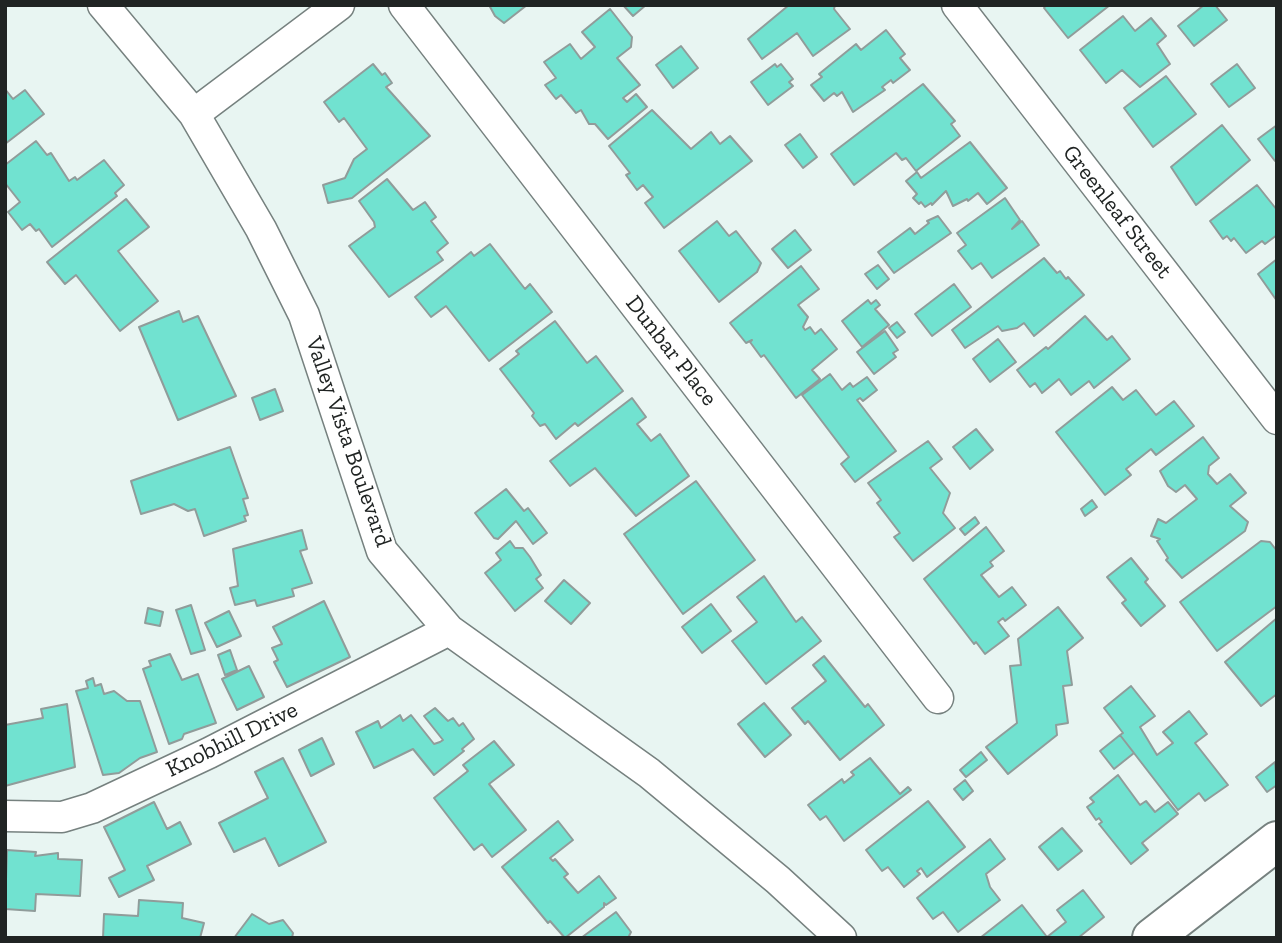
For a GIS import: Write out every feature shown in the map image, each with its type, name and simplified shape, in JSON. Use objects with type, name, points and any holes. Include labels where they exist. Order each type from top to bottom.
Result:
[{"type":"main road","points":[[1152,938],[1277,841]]},
{"type":"street","name":"Valley Vista Boulevard","points":[[103,5],[194,114],[261,229],[304,315],[382,551],[449,630],[649,773],[778,880],[841,938]]},
{"type":"street","points":[[194,114],[339,5]]},
{"type":"street","name":"Dunbar Place","points":[[404,5],[939,698]]},
{"type":"street","name":"Greenleaf Street","points":[[957,5],[1277,419]]},
{"type":"street","name":"Knobhill Drive","points":[[5,816],[62,817],[92,808],[209,753],[449,630]]},
{"type":"building","points":[[489,5],[527,5],[504,23],[495,16]]},
{"type":"building","points":[[623,5],[646,5],[633,16]]},
{"type":"building","points":[[789,5],[835,5],[834,9],[850,29],[813,56],[797,33],[762,59],[748,39]]},
{"type":"building","points":[[1046,5],[1110,5],[1068,38],[1044,8]]},
{"type":"building","points":[[1204,5],[1215,5],[1227,20],[1194,46],[1178,26]]},
{"type":"building","points":[[610,9],[632,37],[631,47],[617,58],[640,85],[623,98],[627,102],[636,94],[647,107],[608,139],[595,124],[589,124],[581,110],[576,113],[561,95],[556,99],[545,85],[556,78],[544,62],[570,44],[581,59],[595,47],[582,32]]},
{"type":"building","points":[[1123,16],[1135,31],[1151,18],[1166,36],[1157,44],[1170,64],[1140,87],[1122,70],[1106,83],[1080,50]]},
{"type":"building","points":[[886,30],[905,54],[900,58],[910,70],[893,83],[891,80],[882,87],[885,90],[853,112],[842,92],[837,96],[834,93],[824,101],[811,85],[822,77],[819,74],[856,44],[861,50]]},
{"type":"building","points":[[681,46],[698,68],[673,88],[656,65]]},
{"type":"building","points":[[373,64],[382,75],[385,73],[392,83],[386,87],[430,136],[352,198],[328,203],[323,185],[345,178],[354,159],[367,149],[344,118],[339,122],[324,102]]},
{"type":"building","points":[[775,64],[777,67],[781,64],[793,79],[789,82],[793,86],[768,105],[751,82]]},
{"type":"building","points":[[1237,64],[1255,88],[1229,107],[1211,84]]},
{"type":"building","points":[[1166,76],[1196,114],[1153,147],[1124,108]]},
{"type":"building","points":[[923,84],[955,121],[951,124],[960,136],[916,171],[906,158],[902,160],[896,153],[854,185],[831,154]]},
{"type":"building","points":[[5,89],[13,99],[25,90],[44,114],[5,144]]},
{"type":"building","points":[[652,110],[691,149],[711,132],[720,144],[730,136],[752,161],[664,228],[645,203],[653,197],[643,185],[637,190],[626,175],[630,173],[609,146]]},
{"type":"building","points":[[1222,125],[1250,160],[1196,205],[1171,167]]},
{"type":"building","points":[[1277,125],[1277,160],[1275,161],[1258,139]]},
{"type":"building","points":[[800,134],[817,157],[803,168],[785,145]]},
{"type":"building","points":[[36,141],[47,155],[51,153],[69,181],[75,177],[77,180],[104,160],[124,185],[115,193],[117,196],[52,247],[39,229],[36,231],[30,224],[22,230],[8,212],[20,202],[5,183],[5,165]]},
{"type":"building","points":[[970,142],[1007,188],[987,204],[978,193],[968,201],[967,199],[953,206],[946,191],[932,205],[931,203],[925,207],[921,202],[919,204],[913,198],[917,194],[906,181],[917,172],[921,178]]},
{"type":"building","points":[[387,179],[413,210],[425,202],[436,217],[431,221],[448,243],[437,252],[443,260],[389,297],[349,246],[375,227],[359,201]]},
{"type":"building","points":[[1257,185],[1277,210],[1277,235],[1265,244],[1262,241],[1246,253],[1234,238],[1231,241],[1227,236],[1223,239],[1210,221]]},
{"type":"building","points":[[1005,198],[1020,220],[1012,229],[1022,221],[1039,245],[992,278],[981,263],[972,269],[958,251],[966,245],[957,233]]},
{"type":"building","points":[[126,199],[149,227],[118,251],[158,301],[120,331],[76,275],[65,284],[47,262]]},
{"type":"building","points":[[938,216],[951,233],[894,273],[878,252],[910,228],[915,234],[929,223],[927,221]]},
{"type":"building","points":[[717,221],[729,236],[736,231],[761,263],[757,272],[719,302],[679,251]]},
{"type":"building","points":[[795,230],[811,250],[788,268],[772,249]]},
{"type":"building","points":[[490,244],[525,289],[530,284],[552,312],[489,361],[446,306],[431,317],[415,297],[471,252],[474,256]]},
{"type":"building","points":[[1044,258],[1057,273],[1060,271],[1066,279],[1068,277],[1084,295],[1034,336],[1024,323],[1017,328],[1002,331],[998,326],[965,348],[952,330]]},
{"type":"building","points":[[1277,259],[1277,301],[1258,274]]},
{"type":"building","points":[[878,265],[889,279],[877,289],[865,274]]},
{"type":"building","points":[[801,266],[819,289],[798,305],[808,317],[803,327],[805,330],[810,327],[815,334],[821,329],[837,349],[812,370],[820,379],[796,398],[764,355],[761,357],[750,342],[752,340],[746,343],[730,323]]},
{"type":"building","points":[[954,284],[971,307],[932,336],[915,314]]},
{"type":"building","points":[[868,300],[871,304],[876,300],[880,305],[875,309],[889,325],[862,347],[842,321]]},
{"type":"building","points":[[179,311],[183,322],[198,316],[236,396],[178,420],[139,327]]},
{"type":"building","points":[[1085,316],[1107,340],[1112,336],[1130,359],[1094,388],[1089,381],[1071,395],[1059,379],[1042,393],[1035,383],[1030,387],[1017,370],[1046,347],[1048,349]]},
{"type":"building","points":[[555,321],[587,363],[596,356],[623,391],[578,426],[575,423],[556,439],[545,424],[540,426],[532,416],[534,413],[500,369],[519,354],[516,351]]},
{"type":"building","points":[[897,322],[905,332],[897,338],[889,328]]},
{"type":"building","points":[[885,331],[898,350],[893,353],[896,357],[874,374],[857,352]]},
{"type":"building","points":[[998,339],[1016,362],[990,382],[973,359]]},
{"type":"building","points":[[830,374],[842,390],[850,383],[853,387],[867,377],[877,390],[863,401],[860,398],[857,400],[896,451],[855,482],[841,464],[849,457],[802,395]]},
{"type":"building","points":[[1112,387],[1123,400],[1136,390],[1156,415],[1174,401],[1194,426],[1156,455],[1151,449],[1126,469],[1131,475],[1105,495],[1056,432]]},
{"type":"building","points":[[275,389],[283,411],[260,420],[252,398]]},
{"type":"building","points":[[632,398],[646,417],[637,424],[651,441],[660,434],[689,476],[636,516],[595,468],[570,486],[550,461]]},
{"type":"building","points":[[976,429],[993,450],[970,469],[953,447]]},
{"type":"building","points":[[1203,437],[1219,458],[1209,466],[1208,474],[1217,484],[1230,474],[1246,493],[1230,506],[1248,522],[1245,531],[1182,578],[1166,560],[1168,558],[1157,541],[1160,539],[1151,536],[1158,519],[1166,523],[1197,499],[1185,485],[1176,492],[1168,486],[1160,471]]},
{"type":"building","points":[[928,441],[942,459],[930,468],[950,493],[943,513],[955,528],[913,561],[894,537],[900,533],[877,503],[881,500],[868,483]]},
{"type":"building","points":[[230,447],[248,498],[243,499],[248,515],[244,516],[246,521],[204,536],[195,509],[188,511],[174,504],[141,514],[131,481]]},
{"type":"building","points":[[696,481],[755,560],[683,614],[624,534]]},
{"type":"building","points":[[506,489],[524,511],[528,508],[547,533],[533,544],[516,521],[498,539],[494,538],[475,513]]},
{"type":"building","points":[[1092,500],[1097,507],[1085,516],[1081,509]]},
{"type":"building","points":[[975,517],[979,523],[965,535],[960,529]]},
{"type":"building","points":[[986,527],[1004,551],[990,562],[993,566],[981,575],[999,597],[1012,587],[1026,605],[1005,621],[1003,618],[998,622],[1009,636],[985,654],[976,642],[974,644],[924,579]]},
{"type":"building","points":[[302,530],[307,549],[300,551],[312,583],[292,589],[294,596],[257,606],[255,600],[235,605],[230,588],[238,586],[233,549]]},
{"type":"building","points":[[510,541],[515,548],[523,548],[530,557],[541,575],[536,579],[543,588],[515,611],[485,573],[501,560],[496,553]]},
{"type":"building","points":[[1261,541],[1270,542],[1277,551],[1277,606],[1217,651],[1180,602]]},
{"type":"building","points":[[1131,558],[1148,579],[1145,582],[1165,606],[1141,626],[1122,603],[1126,600],[1107,577]]},
{"type":"building","points":[[764,576],[796,622],[802,617],[821,641],[766,684],[732,641],[757,622],[737,597]]},
{"type":"building","points":[[564,580],[590,603],[571,624],[545,601]]},
{"type":"building","points":[[324,601],[350,657],[287,687],[274,662],[278,660],[272,648],[282,644],[273,627]]},
{"type":"building","points":[[711,604],[731,631],[702,653],[682,627]]},
{"type":"building","points":[[191,605],[205,650],[191,654],[176,610]]},
{"type":"building","points":[[1058,607],[1083,638],[1067,651],[1072,685],[1063,686],[1068,723],[1056,725],[1057,735],[1008,774],[986,747],[1017,723],[1010,666],[1021,665],[1018,639]]},
{"type":"building","points":[[148,608],[163,612],[160,626],[145,623]]},
{"type":"building","points":[[229,611],[241,636],[217,647],[205,623]]},
{"type":"building","points":[[1277,618],[1277,694],[1261,706],[1225,662]]},
{"type":"building","points":[[230,650],[237,670],[225,675],[218,655]]},
{"type":"building","points":[[170,654],[182,680],[198,674],[216,723],[184,734],[182,739],[169,744],[143,669],[151,666],[149,661]]},
{"type":"building","points":[[824,656],[865,707],[868,704],[884,725],[840,760],[808,721],[805,724],[792,708],[826,681],[813,665]]},
{"type":"building","points":[[249,666],[264,697],[237,710],[222,679]]},
{"type":"building","points":[[93,678],[95,686],[101,684],[104,694],[114,691],[127,701],[140,701],[157,752],[140,758],[119,773],[103,775],[76,691],[88,688],[86,681]]},
{"type":"building","points":[[1131,686],[1155,716],[1140,727],[1157,755],[1173,743],[1163,732],[1189,711],[1207,734],[1195,743],[1228,785],[1205,801],[1199,793],[1178,810],[1120,735],[1123,733],[1104,708]]},
{"type":"building","points":[[764,703],[791,735],[765,757],[738,724]]},
{"type":"building","points":[[67,704],[75,767],[5,786],[5,725],[43,718],[41,709]]},
{"type":"building","points":[[435,708],[448,721],[453,718],[459,726],[463,723],[474,739],[462,749],[464,751],[434,775],[413,749],[374,768],[356,732],[378,721],[381,728],[400,715],[403,721],[411,715],[434,744],[443,740],[424,716]]},
{"type":"building","points":[[1120,735],[1134,753],[1114,769],[1100,751]]},
{"type":"building","points":[[322,738],[334,764],[311,776],[299,750]]},
{"type":"building","points":[[494,741],[514,765],[489,784],[526,830],[492,857],[482,844],[474,850],[434,798],[468,771],[463,765]]},
{"type":"building","points":[[981,752],[987,760],[966,777],[960,770]]},
{"type":"building","points":[[283,758],[326,842],[279,866],[265,838],[234,852],[219,823],[268,798],[255,772]]},
{"type":"building","points":[[870,758],[900,794],[908,787],[911,790],[844,841],[826,816],[820,820],[808,805],[842,779],[844,783],[854,775],[851,772]]},
{"type":"building","points":[[1275,762],[1277,785],[1267,792],[1256,777]]},
{"type":"building","points":[[1118,775],[1140,805],[1146,801],[1155,812],[1168,802],[1178,814],[1142,843],[1148,850],[1131,864],[1099,824],[1102,822],[1099,818],[1096,820],[1087,807],[1094,802],[1090,798]]},
{"type":"building","points":[[965,780],[973,791],[963,800],[954,789]]},
{"type":"building","points":[[928,801],[965,847],[927,877],[921,868],[917,871],[920,874],[904,887],[888,867],[882,871],[866,850]]},
{"type":"building","points":[[154,802],[167,829],[180,822],[191,844],[147,866],[154,880],[119,897],[109,878],[125,870],[104,827]]},
{"type":"building","points":[[558,821],[573,840],[550,858],[553,861],[555,859],[568,874],[564,877],[578,893],[599,876],[616,898],[606,905],[604,903],[604,907],[565,938],[550,921],[548,923],[502,867]]},
{"type":"building","points":[[1062,828],[1082,851],[1058,870],[1039,847]]},
{"type":"building","points":[[990,839],[1005,859],[986,874],[990,887],[1000,900],[958,932],[943,912],[933,919],[917,898]]},
{"type":"building","points":[[7,850],[36,852],[35,856],[58,853],[58,859],[82,860],[80,896],[36,894],[35,911],[5,909]]},
{"type":"building","points":[[1083,890],[1104,917],[1078,938],[980,938],[1022,905],[1047,937],[1066,922],[1057,910]]},
{"type":"building","points":[[139,900],[183,903],[182,918],[204,923],[200,938],[103,938],[104,914],[138,916]]},
{"type":"building","points":[[616,912],[631,932],[628,938],[581,938]]},
{"type":"building","points":[[252,914],[269,924],[283,920],[293,933],[292,938],[234,938]]}]
